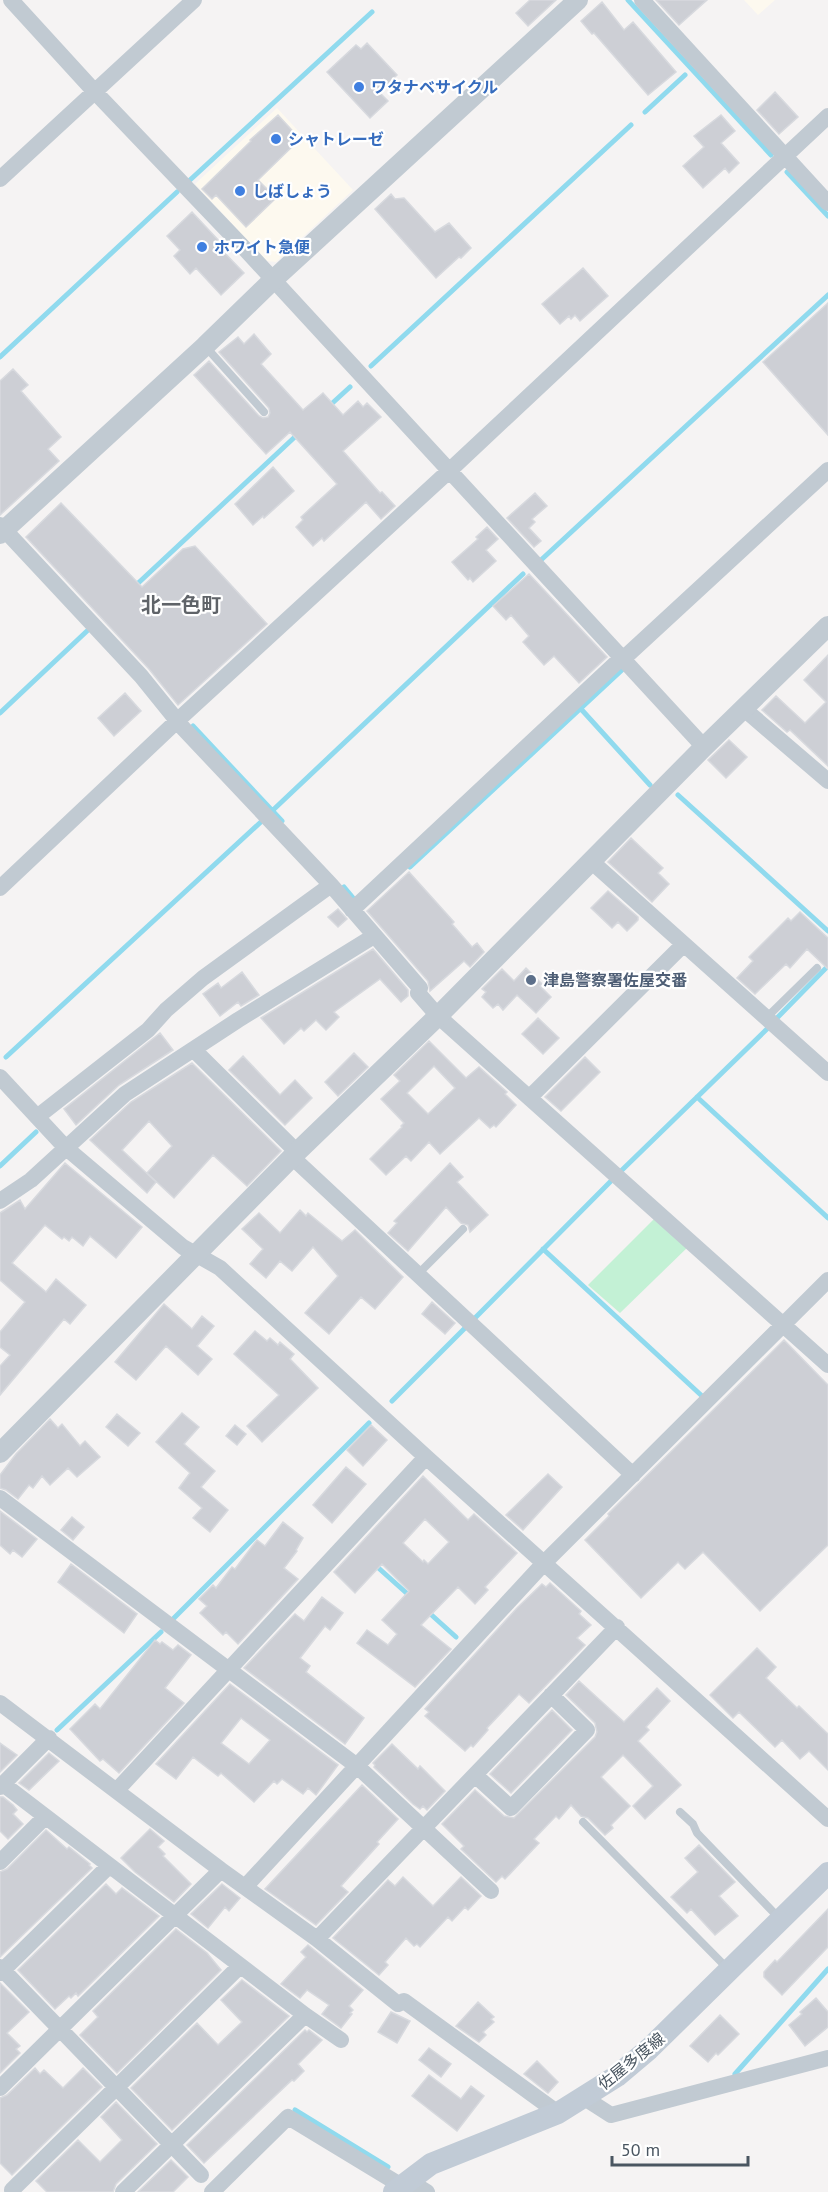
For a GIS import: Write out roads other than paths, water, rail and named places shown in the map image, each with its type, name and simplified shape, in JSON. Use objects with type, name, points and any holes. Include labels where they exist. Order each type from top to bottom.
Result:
[{"type":"main road","name":"佐屋多度線","points":[[408,2188],[431,2164],[558,2113],[617,2076],[649,2049],[828,1873]]},
{"type":"street","points":[[11,0],[704,747]]},
{"type":"street","points":[[0,179],[194,0]]},
{"type":"street","points":[[579,0],[273,280],[205,346],[2,530],[141,676],[183,728],[331,885],[420,988],[418,993],[438,1016],[828,1365]]},
{"type":"street","points":[[642,0],[828,203]]},
{"type":"street","points":[[0,888],[828,116]]},
{"type":"street","points":[[352,910],[617,662],[623,660],[828,470]]},
{"type":"street","points":[[0,1453],[295,1155],[438,1016],[704,747],[828,626]]},
{"type":"street","points":[[744,709],[828,781]]},
{"type":"street","points":[[591,862],[828,1073]]},
{"type":"street","points":[[37,1117],[148,1030],[166,1010],[203,978],[331,885]]},
{"type":"street","points":[[0,1201],[32,1180],[65,1147],[125,1094],[237,1020],[374,936]]},
{"type":"street","points":[[530,1097],[683,945]]},
{"type":"street","points":[[194,1050],[295,1155],[418,1274],[633,1475]]},
{"type":"street","points":[[0,1077],[65,1147],[183,1247],[220,1268],[828,1819]]},
{"type":"street","points":[[245,1887],[545,1562],[828,1281]]},
{"type":"street","points":[[117,1790],[426,1457]]},
{"type":"street","points":[[0,1498],[357,1766],[491,1891]]},
{"type":"street","points":[[317,1939],[617,1627]]},
{"type":"street","points":[[475,1775],[511,1808],[587,1730],[551,1695]]},
{"type":"street","points":[[0,1703],[221,1870],[317,1939],[398,2004],[404,2001],[558,2113]]},
{"type":"street","points":[[49,1738],[1,1785],[341,2040]]},
{"type":"street","points":[[0,1862],[45,1817]]},
{"type":"street","points":[[109,1866],[1,1970],[201,2175]]},
{"type":"street","points":[[0,2088],[221,1870]]},
{"type":"street","points":[[9,2188],[117,2087],[240,1966]]},
{"type":"street","points":[[123,2192],[305,2015]]},
{"type":"street","points":[[583,2097],[611,2115],[828,2058]]},
{"type":"street","points":[[212,2192],[288,2117],[408,2188]]},
{"type":"lane","points":[[205,346],[264,412]]},
{"type":"lane","points":[[767,1017],[817,968]]},
{"type":"lane","points":[[418,1274],[464,1229]]},
{"type":"lane","points":[[680,1812],[693,1824],[697,1833],[781,1920]]},
{"type":"lane","points":[[583,1822],[729,1970]]},
{"type":"waterway","points":[[628,0],[771,155]]},
{"type":"waterway","points":[[190,180],[372,12]]},
{"type":"waterway","points":[[645,112],[685,75]]},
{"type":"waterway","points":[[371,366],[631,125]]},
{"type":"waterway","points":[[787,172],[828,216]]},
{"type":"waterway","points":[[0,357],[177,192]]},
{"type":"waterway","points":[[541,560],[828,295]]},
{"type":"waterway","points":[[327,408],[350,387]]},
{"type":"waterway","points":[[134,587],[298,434]]},
{"type":"waterway","points":[[272,811],[523,574]]},
{"type":"waterway","points":[[0,713],[87,631]]},
{"type":"waterway","points":[[410,867],[622,670]]},
{"type":"waterway","points":[[581,709],[650,785]]},
{"type":"waterway","points":[[193,726],[282,821]]},
{"type":"waterway","points":[[678,795],[828,931]]},
{"type":"waterway","points":[[6,1057],[263,820]]},
{"type":"waterway","points":[[344,887],[354,899]]},
{"type":"waterway","points":[[776,1019],[828,966]]},
{"type":"waterway","points":[[621,1171],[768,1028]]},
{"type":"waterway","points":[[697,1097],[828,1218]]},
{"type":"waterway","points":[[0,1166],[36,1132]]},
{"type":"waterway","points":[[474,1319],[614,1178]]},
{"type":"waterway","points":[[543,1249],[702,1396]]},
{"type":"waterway","points":[[392,1401],[467,1326]]},
{"type":"waterway","points":[[171,1621],[369,1423]]},
{"type":"waterway","points":[[374,1564],[412,1598]]},
{"type":"waterway","points":[[426,1610],[456,1637]]},
{"type":"waterway","points":[[57,1730],[161,1632]]},
{"type":"waterway","points":[[735,2074],[828,1969]]},
{"type":"waterway","points":[[295,2110],[388,2167]]},
{"type":"place","name":"ワタナベサイクル","points":[[359,87]]},
{"type":"place","name":"シャトレーゼ","points":[[276,139]]},
{"type":"place","name":"しばしょう","points":[[240,191]]},
{"type":"place","name":"ホワイト急便","points":[[202,247]]},
{"type":"place","name":"津島警察署佐屋交番","points":[[531,980]]},
{"type":"district","name":"北一色町","points":[[181,605]]}]
